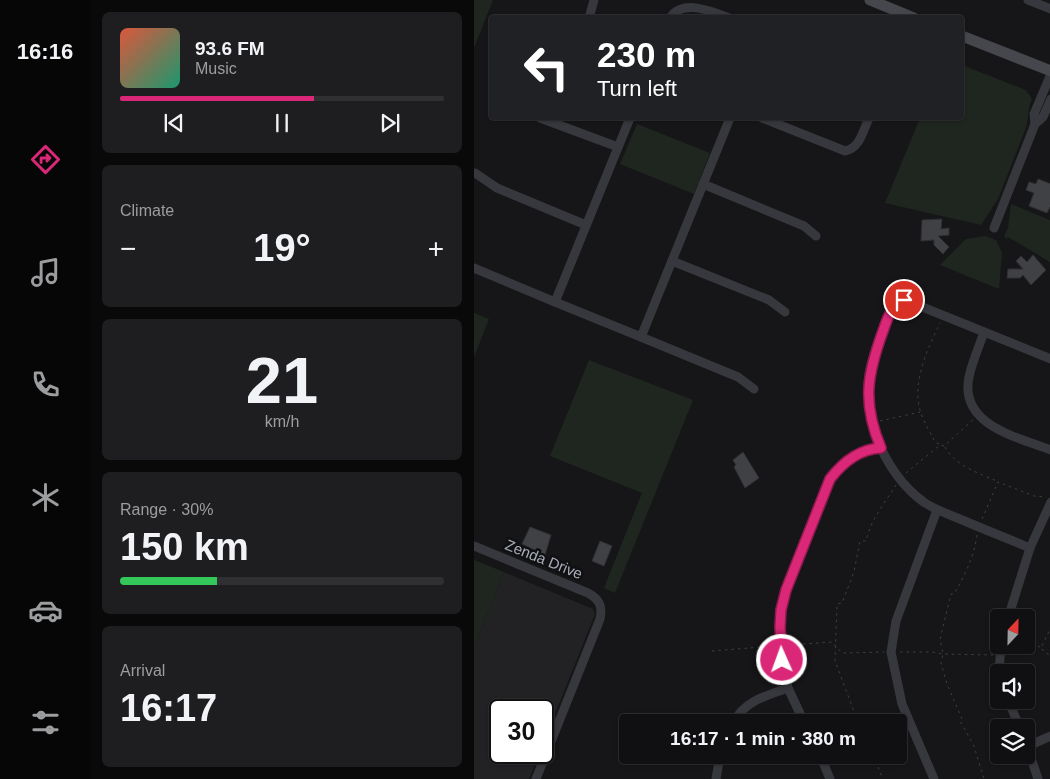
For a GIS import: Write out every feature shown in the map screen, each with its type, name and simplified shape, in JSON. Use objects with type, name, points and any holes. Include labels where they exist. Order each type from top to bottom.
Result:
[{"type":"main road","points":[[870,0],[905,15]]},
{"type":"main road","points":[[964,37],[1050,72]]},
{"type":"street","points":[[590,15],[594,0]]},
{"type":"street","points":[[1028,0],[1050,9]]},
{"type":"street","points":[[671,15],[674,8],[680,3],[688,2],[721,15]]},
{"type":"street","points":[[994,228],[1035,124],[1034,114],[1050,72]]},
{"type":"street","points":[[1035,124],[1043,117],[1050,99]]},
{"type":"street","points":[[545,120],[618,147]]},
{"type":"street","points":[[555,302],[629,120]]},
{"type":"street","points":[[640,336],[729,120]]},
{"type":"street","points":[[767,120],[845,151],[857,145],[868,120]]},
{"type":"street","points":[[475,173],[497,188],[586,225]]},
{"type":"street","points":[[703,184],[804,226],[816,236]]},
{"type":"street","points":[[672,261],[769,300],[785,312]]},
{"type":"street","points":[[474,268],[738,377],[754,389]]},
{"type":"street","points":[[1030,548],[937,510],[912,493],[881,448],[872,423],[868,386],[872,360],[892,309],[904,300],[1050,359]]},
{"type":"street","points":[[984,332],[968,377],[968,392],[972,406],[978,416],[992,427],[1050,450]]},
{"type":"street","points":[[800,714],[788,688],[782,660],[780,627],[781,610],[786,590],[830,479],[841,465],[852,456],[870,448],[881,448]]},
{"type":"street","points":[[1011,609],[1030,548],[1050,502]]},
{"type":"street","points":[[934,779],[902,704],[891,652],[896,621],[937,510]]},
{"type":"street","name":"Zenda Drive","points":[[474,546],[588,593],[600,603],[602,611],[600,619],[536,779]]},
{"type":"street","points":[[1000,655],[1000,664]]},
{"type":"street","points":[[738,714],[747,706],[788,688]]},
{"type":"street","points":[[1035,741],[1050,736]]},
{"type":"street","points":[[716,779],[718,764]]},
{"type":"street","points":[[824,764],[830,779]]},
{"type":"street","points":[[1033,764],[1038,779]]},
{"type":"path","points":[[943,316],[925,353],[921,369],[918,402],[935,442],[944,446],[950,455],[961,464],[998,482],[1034,496],[1050,499]]},
{"type":"path","points":[[872,423],[921,412]]},
{"type":"path","points":[[944,446],[978,416]]},
{"type":"path","points":[[855,714],[835,661],[837,604],[842,604],[854,572],[860,541],[866,541],[868,530],[876,514],[900,478],[940,445]]},
{"type":"path","points":[[984,779],[976,751],[960,721],[962,719],[947,684],[941,663],[940,639],[951,594],[954,594],[968,570],[976,548],[978,527],[998,482]]},
{"type":"path","points":[[1041,648],[1050,628]]},
{"type":"path","points":[[712,651],[832,642],[842,653],[932,652],[942,654],[1000,655]]},
{"type":"path","points":[[1035,644],[1050,655]]},
{"type":"path","points":[[877,764],[883,779]]},
{"type":"shaded area","points":[[474,0],[493,0],[474,48]]},
{"type":"shaded area","points":[[964,66],[1026,90],[1032,99],[1025,130],[998,199],[981,225],[885,203],[919,120],[964,120]]},
{"type":"shaded area","points":[[637,124],[710,153],[694,194],[620,164]]},
{"type":"shaded area","points":[[1011,204],[1050,220],[1050,262],[1004,236],[1008,228]]},
{"type":"shaded area","points":[[985,236],[996,240],[1002,253],[999,289],[940,265],[966,239]]},
{"type":"shaded area","points":[[474,313],[489,319],[474,357]]},
{"type":"shaded area","points":[[589,360],[693,400],[615,593],[604,588],[642,493],[550,456]]},
{"type":"shaded area","points":[[474,560],[504,572],[474,647]]},
{"type":"shaded area","points":[[504,572],[593,609],[595,614],[554,716],[554,699],[489,699],[489,764],[535,764],[529,779],[474,779],[474,647]]},
{"type":"building","points":[[1038,179],[1051,184],[1051,205],[1047,213],[1029,206],[1034,193],[1026,190],[1029,182],[1036,184]]},
{"type":"building","points":[[942,219],[941,229],[949,228],[949,235],[938,236],[949,247],[943,254],[934,245],[934,240],[921,241],[922,220]]},
{"type":"building","points":[[1033,255],[1046,270],[1031,285],[1023,275],[1020,278],[1007,278],[1008,269],[1023,269],[1016,261],[1021,256],[1027,262]]},
{"type":"building","points":[[743,452],[759,478],[745,488],[734,467],[736,465],[733,460]]},
{"type":"building","points":[[530,527],[551,535],[545,555],[522,544]]},
{"type":"building","points":[[600,541],[612,546],[604,566],[592,561]]},
{"type":"route","points":[[782,660],[780,627],[781,610],[786,590],[830,479],[841,465],[852,456],[870,448],[881,448],[870,418],[868,386],[872,360],[892,309],[904,300]]}]
